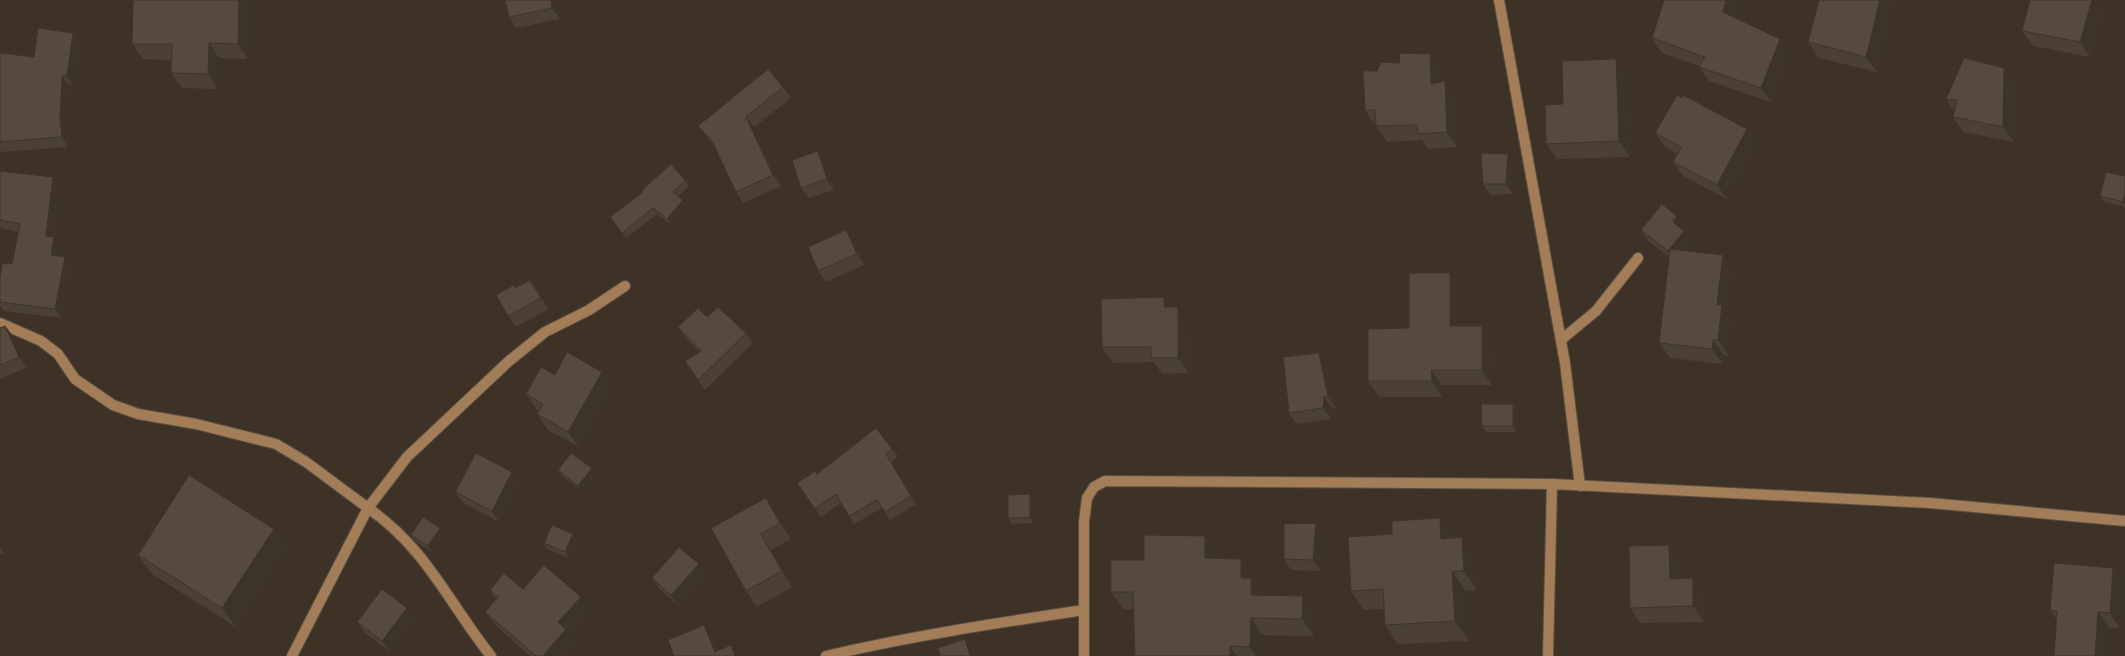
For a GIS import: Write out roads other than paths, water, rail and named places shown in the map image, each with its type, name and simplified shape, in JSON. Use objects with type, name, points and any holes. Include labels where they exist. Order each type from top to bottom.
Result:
[{"type":"street","points":[[1499,0],[1561,340],[1580,486]]},
{"type":"street","points":[[1561,340],[1596,310],[1638,258]]},
{"type":"street","points":[[292,656],[368,508],[407,458],[509,362],[545,332],[589,310],[625,286]]},
{"type":"street","points":[[0,323],[41,341],[58,354],[75,379],[113,405],[138,414],[205,426],[276,444],[306,462],[405,537],[425,561],[491,656]]},
{"type":"street","points":[[1084,656],[1084,522],[1087,498],[1094,487],[1105,481],[1552,484],[1930,503],[2125,521]]},
{"type":"street","points":[[1548,656],[1552,484]]},
{"type":"street","points":[[826,656],[885,642],[986,624],[1084,610]]}]
